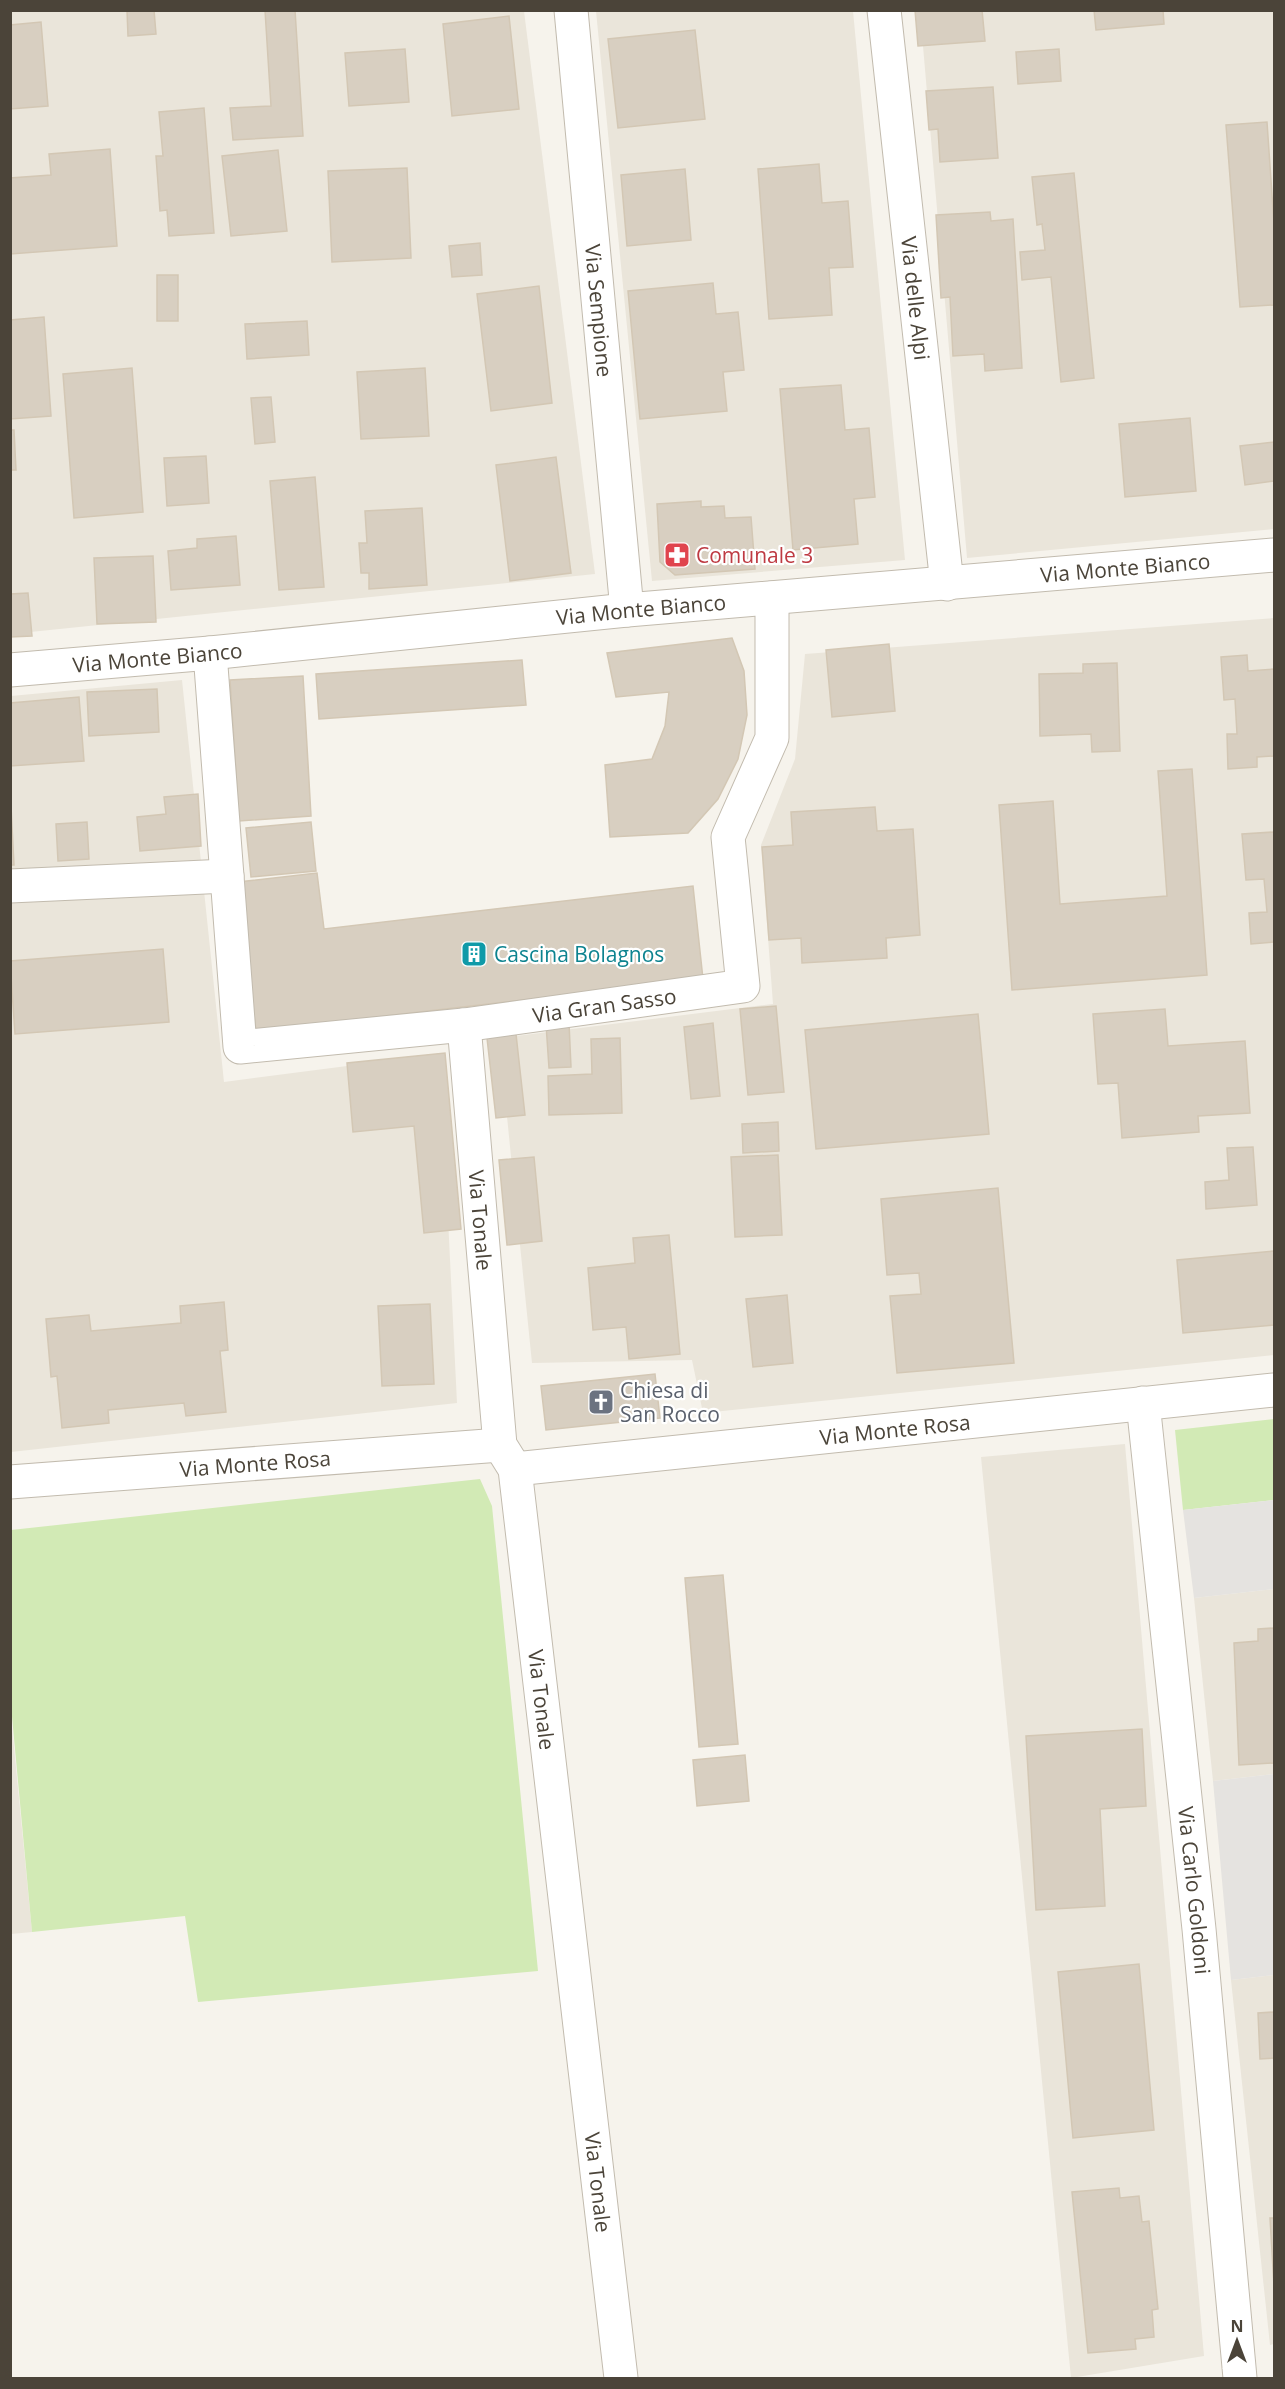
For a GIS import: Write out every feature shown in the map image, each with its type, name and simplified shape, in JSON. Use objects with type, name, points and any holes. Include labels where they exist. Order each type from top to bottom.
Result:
[{"type":"street","name":"Via Sempione","points":[[571,10],[627,610]]},
{"type":"street","name":"Via delle Alpi","points":[[884,10],[947,584]]},
{"type":"street","name":"Via Monte Bianco","points":[[10,670],[210,653],[627,610],[1275,555]]},
{"type":"street","name":"Via Gran Sasso","points":[[227,876],[240,1047],[464,1024],[743,986],[728,837],[772,738],[772,598]]},
{"type":"street","points":[[10,886],[227,876],[210,653]]},
{"type":"street","name":"Via Tonale","points":[[464,1024],[508,1457],[621,2379]]},
{"type":"street","name":"Via Monte Rosa","points":[[10,1482],[508,1457],[1143,1404],[1275,1390]]},
{"type":"street","name":"Via Carlo Goldoni","points":[[1143,1404],[1198,1929],[1240,2379]]},
{"type":"shaded area","points":[[10,11],[524,11],[595,574],[11,634]]},
{"type":"shaded area","points":[[596,11],[853,11],[905,560],[652,581]]},
{"type":"shaded area","points":[[920,11],[1274,11],[1274,529],[967,558]]},
{"type":"shaded area","points":[[1274,618],[1274,1355],[703,1413],[692,1360],[532,1363],[499,1038],[773,1004],[761,845],[795,759],[805,654]]},
{"type":"shaded area","points":[[182,680],[224,1082],[440,1054],[457,1403],[11,1452],[11,696]]},
{"type":"shaded area","points":[[1125,1444],[1204,2356],[1071,2378],[981,1457]]},
{"type":"shaded area","points":[[1274,1500],[1274,1589],[1194,1598],[1183,1510]]},
{"type":"shaded area","points":[[1274,1589],[1274,1774],[1213,1781],[1194,1598]]},
{"type":"shaded area","points":[[10,1706],[32,1932],[11,1934],[10,1934]]},
{"type":"shaded area","points":[[1274,1774],[1274,1975],[1231,1980],[1213,1781]]},
{"type":"shaded area","points":[[1274,1975],[1274,2344],[1270,2345],[1231,1980]]},
{"type":"green space","points":[[1274,1419],[1274,1500],[1183,1510],[1175,1430]]},
{"type":"green space","points":[[480,1479],[492,1506],[538,1971],[198,2002],[185,1916],[32,1932],[11,1706],[11,1530]]},
{"type":"building","points":[[127,10],[154,10],[156,34],[128,36]]},
{"type":"building","points":[[265,10],[295,10],[303,136],[233,140],[230,108],[271,106]]},
{"type":"building","points":[[915,10],[982,10],[985,41],[918,46]]},
{"type":"building","points":[[1094,10],[1163,10],[1164,24],[1096,30]]},
{"type":"building","points":[[509,16],[519,109],[452,116],[443,24]]},
{"type":"building","points":[[41,22],[48,106],[10,109],[10,25]]},
{"type":"building","points":[[695,30],[705,119],[618,128],[608,39]]},
{"type":"building","points":[[405,49],[409,102],[349,106],[345,53]]},
{"type":"building","points":[[1059,49],[1061,81],[1018,84],[1016,52]]},
{"type":"building","points":[[993,87],[998,158],[940,162],[938,129],[929,130],[926,91]]},
{"type":"building","points":[[204,108],[214,233],[169,236],[167,210],[160,211],[156,156],[163,156],[159,112]]},
{"type":"building","points":[[1267,122],[1274,224],[1274,305],[1240,307],[1226,125]]},
{"type":"building","points":[[110,149],[117,246],[10,254],[10,178],[51,175],[49,154]]},
{"type":"building","points":[[278,150],[287,231],[231,236],[222,156]]},
{"type":"building","points":[[819,164],[822,203],[848,201],[853,267],[829,268],[832,315],[769,319],[758,169]]},
{"type":"building","points":[[407,168],[411,258],[332,262],[328,171]]},
{"type":"building","points":[[685,169],[691,240],[627,246],[621,175]]},
{"type":"building","points":[[1074,173],[1094,378],[1061,382],[1051,277],[1022,280],[1020,252],[1045,250],[1042,224],[1037,225],[1032,177]]},
{"type":"building","points":[[990,212],[991,221],[1013,219],[1022,368],[985,371],[984,354],[953,356],[950,297],[941,298],[936,215]]},
{"type":"building","points":[[480,243],[482,275],[452,277],[449,246]]},
{"type":"building","points":[[157,275],[178,275],[178,321],[157,321]]},
{"type":"building","points":[[713,283],[716,314],[738,312],[744,370],[723,372],[727,411],[640,419],[628,291]]},
{"type":"building","points":[[539,286],[552,403],[491,411],[477,294]]},
{"type":"building","points":[[44,317],[51,416],[10,419],[10,320]]},
{"type":"building","points":[[307,321],[309,355],[247,359],[245,324]]},
{"type":"building","points":[[132,368],[143,512],[74,518],[63,374]]},
{"type":"building","points":[[425,368],[429,436],[361,439],[357,372]]},
{"type":"building","points":[[841,385],[845,430],[869,428],[875,497],[854,499],[858,544],[793,550],[780,389]]},
{"type":"building","points":[[271,397],[275,442],[255,444],[251,398]]},
{"type":"building","points":[[1190,418],[1196,491],[1125,497],[1119,424]]},
{"type":"building","points":[[10,430],[14,430],[16,470],[10,470]]},
{"type":"building","points":[[1274,442],[1274,481],[1245,485],[1240,446]]},
{"type":"building","points":[[206,456],[209,503],[167,506],[164,458]]},
{"type":"building","points":[[556,457],[571,573],[510,581],[496,465]]},
{"type":"building","points":[[315,477],[324,587],[279,590],[270,481]]},
{"type":"building","points":[[701,501],[701,507],[724,506],[725,518],[751,517],[755,569],[675,575],[660,562],[657,504]]},
{"type":"building","points":[[422,508],[427,585],[369,589],[369,573],[361,573],[359,543],[367,543],[365,511]]},
{"type":"building","points":[[236,536],[240,585],[171,590],[168,551],[197,548],[197,539]]},
{"type":"building","points":[[153,556],[156,622],[97,624],[94,558]]},
{"type":"building","points":[[28,593],[32,636],[10,637],[10,594]]},
{"type":"building","points":[[732,638],[744,671],[747,715],[738,759],[718,799],[688,833],[610,837],[605,765],[652,759],[665,726],[669,692],[616,697],[607,653]]},
{"type":"building","points":[[889,644],[895,711],[832,717],[826,650]]},
{"type":"building","points":[[1247,655],[1248,671],[1274,669],[1274,756],[1257,757],[1257,767],[1228,769],[1227,734],[1237,734],[1235,699],[1224,700],[1221,657]]},
{"type":"building","points":[[522,660],[526,705],[319,719],[316,674]]},
{"type":"building","points":[[1117,663],[1120,751],[1092,752],[1091,734],[1040,736],[1039,674],[1083,673],[1083,664]]},
{"type":"building","points":[[303,676],[311,816],[239,821],[230,680]]},
{"type":"building","points":[[157,689],[159,732],[89,736],[87,692]]},
{"type":"building","points":[[79,697],[84,761],[10,766],[10,703]]},
{"type":"building","points":[[1192,769],[1207,975],[1012,990],[999,805],[1053,801],[1060,904],[1167,896],[1158,771]]},
{"type":"building","points":[[10,787],[14,865],[10,865]]},
{"type":"building","points":[[198,794],[201,846],[140,851],[137,817],[166,814],[164,797]]},
{"type":"building","points":[[875,807],[877,831],[913,829],[920,935],[886,938],[887,958],[802,963],[801,938],[769,940],[762,847],[793,845],[791,812]]},
{"type":"building","points":[[87,822],[89,859],[58,861],[56,824]]},
{"type":"building","points":[[311,822],[316,871],[251,877],[246,828]]},
{"type":"building","points":[[1274,832],[1274,942],[1251,944],[1249,913],[1267,912],[1264,879],[1246,880],[1242,834]]},
{"type":"building","name":"Cascina Bolagnos","points":[[317,873],[324,929],[693,886],[703,979],[256,1031],[238,882]]},
{"type":"building","points":[[163,949],[169,1022],[15,1034],[10,961]]},
{"type":"building","points":[[776,1006],[784,1092],[748,1095],[740,1009]]},
{"type":"building","points":[[1165,1009],[1168,1046],[1245,1041],[1250,1113],[1198,1116],[1199,1132],[1122,1138],[1118,1083],[1098,1084],[1093,1014]]},
{"type":"building","points":[[978,1014],[989,1134],[816,1149],[805,1030]]},
{"type":"building","points":[[569,1023],[571,1067],[549,1068],[546,1024]]},
{"type":"building","points":[[713,1023],[720,1096],[691,1099],[684,1027]]},
{"type":"building","points":[[516,1034],[525,1115],[496,1118],[487,1038]]},
{"type":"building","points":[[620,1038],[622,1113],[549,1115],[548,1076],[592,1074],[591,1039]]},
{"type":"building","points":[[445,1053],[461,1229],[424,1233],[414,1126],[353,1132],[347,1063]]},
{"type":"building","points":[[778,1122],[779,1151],[743,1153],[742,1124]]},
{"type":"building","points":[[1253,1147],[1257,1205],[1206,1209],[1205,1182],[1229,1180],[1227,1148]]},
{"type":"building","points":[[778,1155],[782,1235],[735,1237],[731,1157]]},
{"type":"building","points":[[534,1157],[542,1241],[507,1245],[499,1160]]},
{"type":"building","points":[[998,1188],[1014,1363],[897,1373],[890,1296],[921,1294],[919,1273],[887,1275],[881,1199]]},
{"type":"building","points":[[669,1235],[680,1354],[629,1359],[626,1327],[593,1330],[588,1268],[635,1263],[633,1238]]},
{"type":"building","points":[[1274,1251],[1274,1325],[1183,1333],[1177,1260]]},
{"type":"building","points":[[787,1295],[793,1363],[753,1367],[746,1299]]},
{"type":"building","points":[[224,1302],[228,1350],[220,1351],[226,1412],[186,1416],[184,1403],[108,1410],[109,1423],[62,1428],[57,1376],[51,1377],[46,1319],[89,1315],[91,1331],[181,1323],[180,1306]]},
{"type":"building","points":[[430,1304],[434,1384],[382,1386],[378,1306]]},
{"type":"building","name":"Chiesa di San Rocco","points":[[655,1374],[660,1418],[546,1430],[541,1386]]},
{"type":"building","points":[[723,1575],[738,1744],[699,1747],[685,1578]]},
{"type":"building","points":[[1274,1628],[1274,1763],[1239,1765],[1234,1643],[1258,1641],[1258,1629]]},
{"type":"building","points":[[1142,1729],[1146,1806],[1100,1809],[1105,1906],[1036,1910],[1026,1736]]},
{"type":"building","points":[[745,1755],[749,1801],[697,1806],[693,1760]]},
{"type":"building","points":[[1139,1964],[1154,2130],[1073,2138],[1058,1972]]},
{"type":"building","points":[[1274,2012],[1274,2058],[1260,2059],[1258,2013]]},
{"type":"building","points":[[1119,2188],[1120,2198],[1139,2196],[1142,2222],[1149,2221],[1158,2309],[1152,2310],[1154,2337],[1135,2339],[1136,2349],[1088,2353],[1072,2192]]},
{"type":"building","points":[[1270,2218],[1274,2218],[1274,2286]]},
{"type":"place","name":"Comunale 3","points":[[677,555]]},
{"type":"place","name":"Cascina Bolagnos","points":[[474,954]]},
{"type":"place","name":"Chiesa di San Rocco","points":[[601,1402]]}]
